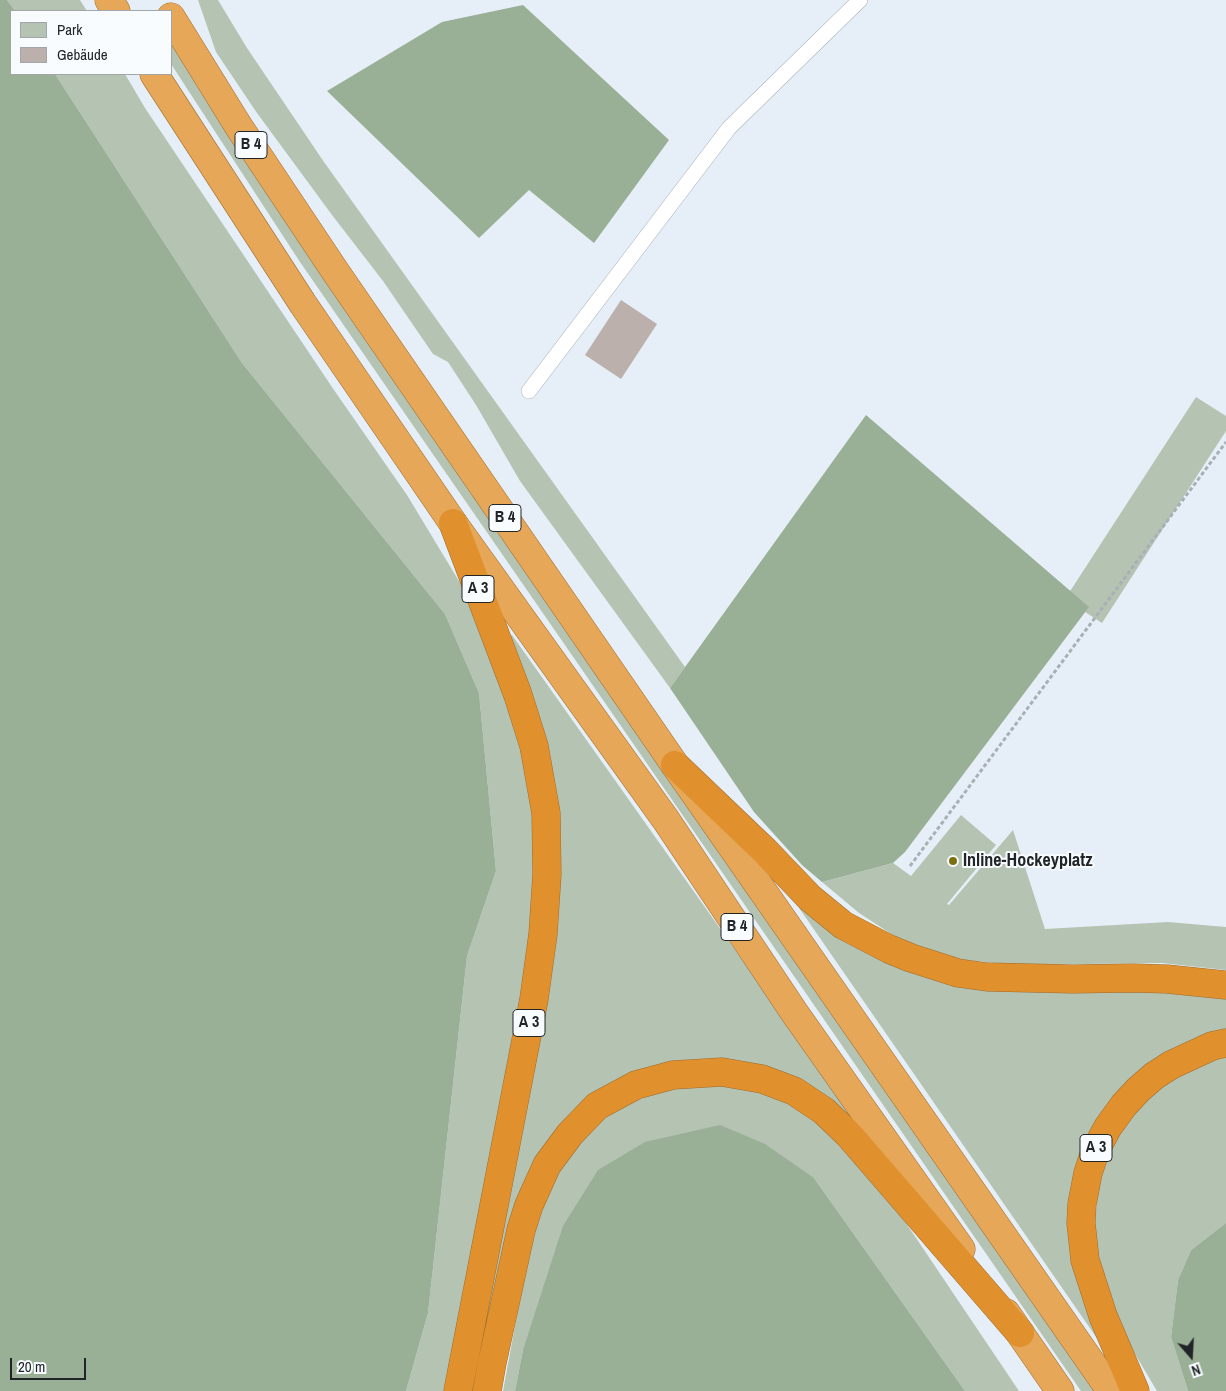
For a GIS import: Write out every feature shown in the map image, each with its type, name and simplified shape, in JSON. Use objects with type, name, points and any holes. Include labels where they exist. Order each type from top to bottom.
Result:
[{"type":"highway","name":"B 4","points":[[172,19],[239,127],[335,271],[675,765],[1111,1391]]},
{"type":"highway","name":"B 4","points":[[155,75],[303,304],[454,522],[666,820],[794,1012],[1060,1391]]},
{"type":"highway","name":"A 3","points":[[454,522],[518,695],[534,746],[546,813],[547,874],[543,934],[534,999],[458,1391]]},
{"type":"highway","name":"B 4","points":[[675,765],[765,851],[810,898],[843,925],[912,958],[958,973],[987,977],[1133,978],[1182,980],[1226,985]]},
{"type":"highway","name":"A 3","points":[[1135,1391],[1103,1316],[1085,1260],[1081,1223],[1082,1204],[1088,1173],[1096,1149],[1108,1128],[1124,1105],[1138,1090],[1170,1065],[1212,1046],[1226,1043]]},
{"type":"highway","name":"B 4","points":[[487,1391],[521,1230],[529,1205],[547,1166],[570,1134],[597,1106],[636,1085],[673,1075],[722,1072],[762,1079],[794,1091],[824,1111],[850,1135],[1020,1333]]},
{"type":"lane","points":[[529,392],[729,128],[860,0]]},
{"type":"path","points":[[910,866],[1226,442]]},
{"type":"green space","points":[[0,0],[7,0],[14,10],[10,10],[10,75],[56,75],[242,363],[445,614],[479,693],[496,871],[467,956],[428,1313],[406,1391],[0,1391]]},
{"type":"green space","points":[[7,0],[80,0],[86,10],[14,10]]},
{"type":"green space","points":[[198,0],[218,0],[247,48],[324,162],[685,667],[670,688],[520,481],[476,405],[448,362],[433,354],[383,281],[257,113],[216,52]]},
{"type":"green space","points":[[523,5],[669,140],[594,243],[529,190],[479,238],[327,91],[442,22]]},
{"type":"green space","points":[[172,42],[1097,1391],[1081,1391],[300,262],[172,66]]},
{"type":"green space","points":[[56,75],[126,75],[145,108],[334,390],[407,495],[471,601],[501,665],[532,793],[537,886],[524,988],[449,1391],[406,1391],[428,1313],[467,956],[496,871],[479,693],[445,614],[242,363]]},
{"type":"green space","points":[[1196,397],[1226,416],[1226,431],[1102,623],[1065,599]]},
{"type":"green space","points":[[866,415],[1089,607],[905,852],[893,863],[822,882],[802,865],[754,812],[670,688]]},
{"type":"green space","points":[[512,635],[875,1147],[724,1059],[683,1061],[647,1068],[551,1140],[477,1391],[467,1391],[552,912],[504,641]]},
{"type":"green space","points":[[961,815],[996,845],[947,904],[949,905],[1013,830],[1045,929],[1168,922],[1226,927],[1226,970],[1162,963],[1015,965],[965,960],[934,952],[896,937],[859,913],[822,882],[893,863],[911,876]]},
{"type":"green space","points":[[752,840],[898,964],[1226,993],[1226,1033],[1177,1051],[1081,1172],[1112,1360]]},
{"type":"green space","points":[[1226,1054],[1226,1223],[1191,1250],[1178,1280],[1171,1337],[1188,1391],[1157,1391],[1132,1349],[1098,1263],[1095,1225],[1098,1185],[1109,1152],[1125,1120],[1173,1077]]},
{"type":"green space","points":[[700,1081],[746,1085],[805,1108],[875,1177],[1019,1391],[965,1391],[814,1178],[523,1350],[515,1391],[503,1391],[534,1223],[554,1181],[573,1150],[595,1124],[627,1105],[660,1090]]},
{"type":"green space","points":[[720,1125],[765,1144],[814,1178],[965,1391],[515,1391],[523,1350],[563,1226],[598,1170],[645,1142]]},
{"type":"green space","points":[[1226,1223],[1226,1391],[1188,1391],[1171,1337],[1178,1280],[1191,1250]]},
{"type":"building","points":[[621,300],[657,324],[621,379],[585,355]]},
{"type":"place","name":"Inline-Hockeyplatz","points":[[953,861]]}]
